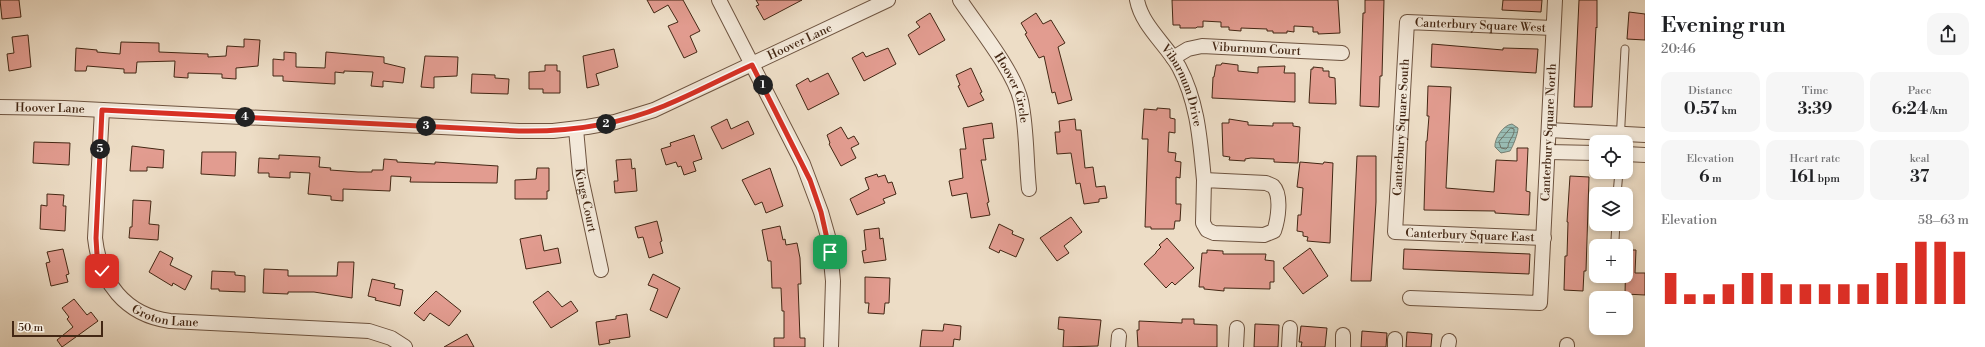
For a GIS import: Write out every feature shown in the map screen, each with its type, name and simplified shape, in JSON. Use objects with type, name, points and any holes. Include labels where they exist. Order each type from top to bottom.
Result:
[{"type":"street","points":[[719,0],[802,164],[821,212],[828,240],[833,281],[831,347]]},
{"type":"street","name":"Hoover Lane","points":[[0,107],[102,110],[519,131],[576,129],[616,122],[660,108],[888,0]]},
{"type":"street","name":"Hoover Circle","points":[[960,0],[1010,76],[1018,92],[1022,114],[1029,189]]},
{"type":"street","name":"Viburnum Drive","points":[[1136,0],[1147,23],[1173,58],[1191,93],[1197,115],[1204,180],[1203,222],[1207,230],[1214,233],[1264,236],[1274,231],[1276,224],[1278,195],[1273,186],[1266,183],[1204,180]]},
{"type":"street","name":"Canterbury Square North","points":[[1410,298],[1540,304],[1555,0]]},
{"type":"street","name":"Canterbury Square West","points":[[1407,22],[1554,28]]},
{"type":"street","name":"Canterbury Square South","points":[[1395,232],[1407,22]]},
{"type":"street","name":"Viburnum Court","points":[[1173,58],[1188,49],[1202,46],[1342,53]]},
{"type":"street","name":"Groton Lane","points":[[102,110],[96,238],[97,255],[110,285],[129,305],[149,316],[170,321],[363,330],[380,334],[405,347]]},
{"type":"street","name":"Kings Court","points":[[576,129],[580,173],[601,270]]},
{"type":"street","points":[[1548,130],[1594,135]]},
{"type":"street","points":[[1633,136],[1645,135]]},
{"type":"street","points":[[1548,152],[1589,153]]},
{"type":"street","points":[[1633,154],[1645,155]]},
{"type":"street","name":"Canterbury Square East","points":[[1395,232],[1544,238]]},
{"type":"street","points":[[1236,347],[1237,328]]},
{"type":"street","points":[[1289,347],[1290,328]]},
{"type":"lane","points":[[1621,135],[1625,49]]},
{"type":"water","points":[[1512,124],[1518,128],[1515,140],[1510,151],[1501,153],[1495,147],[1496,140],[1505,127]]},
{"type":"building","points":[[0,0],[19,0],[21,17],[2,19]]},
{"type":"building","points":[[647,0],[683,0],[700,31],[690,36],[697,52],[684,58],[668,26],[678,22],[668,5],[654,13]]},
{"type":"building","points":[[756,0],[802,0],[764,20],[756,6],[759,5]]},
{"type":"building","points":[[1172,0],[1338,0],[1340,33],[1318,34],[1318,32],[1313,32],[1313,27],[1294,26],[1294,32],[1287,31],[1287,33],[1273,33],[1273,31],[1267,31],[1267,29],[1241,28],[1241,31],[1229,30],[1229,27],[1221,27],[1221,22],[1203,21],[1203,27],[1180,28],[1180,25],[1173,25]]},
{"type":"building","points":[[1365,0],[1384,0],[1382,76],[1380,76],[1379,107],[1360,106],[1363,13],[1365,13]]},
{"type":"building","points":[[1503,0],[1542,0],[1541,12],[1502,10]]},
{"type":"building","points":[[1579,0],[1597,0],[1597,28],[1596,27],[1592,107],[1574,107]]},
{"type":"building","points":[[1629,12],[1645,14],[1645,40],[1627,39]]},
{"type":"building","points":[[930,13],[945,40],[919,55],[908,35],[920,27],[916,22]]},
{"type":"building","points":[[1036,13],[1043,24],[1051,20],[1065,43],[1058,47],[1072,100],[1058,104],[1055,92],[1052,93],[1044,56],[1039,58],[1025,34],[1027,33],[1021,23]]},
{"type":"building","points":[[28,35],[31,67],[9,71],[7,54],[14,53],[12,37]]},
{"type":"building","points":[[244,39],[260,40],[258,66],[236,68],[236,79],[222,78],[222,74],[188,73],[188,78],[174,77],[175,61],[137,62],[136,73],[124,73],[124,69],[87,66],[86,71],[75,71],[76,48],[120,54],[121,42],[159,43],[159,52],[208,54],[208,57],[226,56],[227,46],[244,47]]},
{"type":"building","points":[[1432,44],[1503,50],[1503,48],[1538,49],[1536,73],[1431,67]]},
{"type":"building","points":[[888,48],[896,64],[864,81],[852,58],[863,52],[866,57]]},
{"type":"building","points":[[614,49],[618,67],[596,74],[599,85],[587,88],[583,56]]},
{"type":"building","points":[[284,52],[296,53],[296,67],[325,68],[326,52],[384,57],[384,63],[405,68],[403,83],[383,81],[383,87],[371,86],[373,72],[344,71],[344,73],[335,72],[335,84],[283,81],[283,76],[273,76],[273,59],[284,60]]},
{"type":"building","points":[[425,56],[458,57],[457,76],[434,77],[434,88],[421,87]]},
{"type":"building","points":[[1222,63],[1238,65],[1238,71],[1258,73],[1258,67],[1285,66],[1284,73],[1295,73],[1295,102],[1212,98],[1213,77],[1216,65],[1221,65]]},
{"type":"building","points":[[545,65],[557,65],[557,71],[560,71],[560,93],[543,93],[543,89],[529,89],[529,72],[545,71]]},
{"type":"building","points":[[1313,67],[1323,68],[1323,71],[1329,71],[1329,77],[1335,78],[1336,104],[1309,103],[1311,69],[1313,69]]},
{"type":"building","points":[[971,68],[984,100],[968,107],[958,86],[960,85],[956,75]]},
{"type":"building","points":[[828,73],[839,94],[808,110],[796,85],[808,78],[810,82]]},
{"type":"building","points":[[472,74],[495,75],[495,78],[509,79],[508,94],[471,93]]},
{"type":"building","points":[[1428,86],[1451,87],[1446,188],[1494,192],[1496,160],[1517,161],[1517,148],[1528,148],[1526,191],[1530,192],[1529,215],[1495,213],[1495,211],[1424,210],[1426,141],[1429,116],[1427,116]]},
{"type":"building","points":[[1157,108],[1170,109],[1170,118],[1175,119],[1175,133],[1169,132],[1168,152],[1176,153],[1175,161],[1181,162],[1180,178],[1176,177],[1176,204],[1181,204],[1180,221],[1175,221],[1174,229],[1151,229],[1151,227],[1145,227],[1148,139],[1142,139],[1144,109],[1157,110]]},
{"type":"building","points":[[727,119],[731,129],[748,121],[754,134],[722,149],[711,127]]},
{"type":"building","points":[[1075,119],[1076,130],[1081,130],[1085,168],[1093,167],[1096,187],[1105,186],[1107,198],[1099,199],[1099,202],[1084,204],[1080,183],[1076,184],[1071,153],[1057,154],[1055,132],[1060,132],[1059,121]]},
{"type":"building","points":[[1229,119],[1248,122],[1248,125],[1273,126],[1273,123],[1293,123],[1293,126],[1300,127],[1298,163],[1274,162],[1274,159],[1251,158],[1245,159],[1245,161],[1229,160],[1230,157],[1223,156],[1222,123],[1229,123]]},
{"type":"building","points":[[992,123],[994,138],[983,139],[986,160],[981,160],[990,215],[971,218],[967,193],[952,196],[949,181],[963,178],[960,149],[966,149],[963,128]]},
{"type":"building","points":[[841,127],[848,139],[854,136],[859,144],[851,148],[856,158],[841,166],[829,144],[827,135]]},
{"type":"building","points":[[694,135],[702,159],[693,162],[696,171],[684,175],[681,166],[678,167],[676,162],[666,165],[661,149],[671,146],[670,143]]},
{"type":"building","points":[[34,142],[70,143],[69,165],[33,163]]},
{"type":"building","points":[[132,146],[164,150],[163,168],[147,167],[147,171],[130,171]]},
{"type":"building","points":[[202,152],[236,152],[235,176],[201,174]]},
{"type":"building","points":[[279,155],[320,157],[319,167],[331,168],[330,170],[358,172],[383,170],[384,159],[397,160],[397,162],[435,164],[435,162],[498,166],[497,183],[410,182],[411,177],[391,176],[390,191],[343,189],[343,201],[331,200],[331,196],[308,194],[310,173],[290,172],[290,178],[269,177],[269,173],[258,173],[259,158],[279,159]]},
{"type":"building","points":[[1357,156],[1376,156],[1376,202],[1371,281],[1351,281]]},
{"type":"building","points":[[631,159],[632,169],[635,168],[637,191],[615,193],[614,181],[618,181],[616,160]]},
{"type":"building","points":[[1300,162],[1323,164],[1324,162],[1333,163],[1330,243],[1307,241],[1308,237],[1303,236],[1303,232],[1297,231],[1298,215],[1301,215],[1303,188],[1297,187]]},
{"type":"building","points":[[537,168],[549,168],[549,191],[547,191],[547,199],[515,199],[515,180],[536,179]]},
{"type":"building","points":[[770,168],[783,206],[766,213],[762,202],[755,205],[742,180]]},
{"type":"building","points":[[877,174],[878,177],[885,175],[888,183],[892,182],[896,194],[883,199],[885,203],[857,215],[850,199],[869,189],[865,178]]},
{"type":"building","points":[[1570,176],[1589,177],[1586,271],[1584,271],[1583,291],[1564,290],[1565,256],[1567,256],[1567,222]]},
{"type":"building","points":[[47,194],[64,195],[63,206],[66,206],[65,231],[40,229],[41,205],[47,206]]},
{"type":"building","points":[[133,200],[151,201],[149,224],[159,225],[158,240],[129,238],[130,227],[132,227]]},
{"type":"building","points":[[1071,217],[1082,232],[1064,246],[1069,253],[1057,261],[1040,238]]},
{"type":"building","points":[[657,221],[662,241],[660,242],[663,253],[649,258],[643,237],[638,238],[635,227]]},
{"type":"building","points":[[999,224],[1013,231],[1012,234],[1024,239],[1016,257],[1000,250],[999,253],[989,248]]},
{"type":"building","points":[[780,226],[783,240],[785,239],[786,245],[797,243],[800,258],[801,284],[798,284],[800,338],[805,338],[805,347],[774,347],[774,338],[784,338],[784,311],[782,311],[781,288],[772,288],[771,261],[768,261],[762,230]]},
{"type":"building","points":[[879,228],[880,239],[883,238],[886,260],[864,263],[862,251],[866,250],[864,230]]},
{"type":"building","points":[[541,235],[544,251],[558,248],[561,263],[526,269],[520,239]]},
{"type":"building","points":[[1167,238],[1194,268],[1175,285],[1172,282],[1166,288],[1144,264],[1156,253],[1161,247],[1159,245]]},
{"type":"building","points":[[1310,248],[1328,276],[1303,294],[1283,268]]},
{"type":"building","points":[[63,249],[69,274],[66,275],[68,282],[51,286],[46,263],[50,262],[47,252]]},
{"type":"building","points":[[1404,249],[1530,254],[1529,274],[1403,269]]},
{"type":"building","points":[[1207,250],[1223,251],[1223,254],[1266,254],[1265,260],[1274,261],[1274,282],[1270,282],[1270,289],[1224,288],[1224,291],[1199,287],[1202,253],[1207,253]]},
{"type":"building","points":[[1633,250],[1636,250],[1635,273],[1645,273],[1645,295],[1633,294],[1633,291],[1625,291],[1625,283],[1633,283]]},
{"type":"building","points":[[160,251],[173,258],[170,265],[192,276],[185,290],[173,283],[172,286],[149,272]]},
{"type":"building","points":[[338,262],[354,262],[352,298],[314,292],[288,292],[288,294],[263,293],[264,269],[288,270],[288,276],[337,276]]},
{"type":"building","points":[[212,271],[235,272],[235,275],[245,276],[245,292],[219,291],[219,289],[211,289]]},
{"type":"building","points":[[653,274],[680,288],[667,318],[650,310],[658,289],[648,285]]},
{"type":"building","points":[[865,277],[890,278],[889,303],[885,303],[884,314],[868,313],[869,303],[865,303]]},
{"type":"building","points":[[372,279],[395,284],[394,288],[403,290],[400,306],[375,300],[376,298],[368,296]]},
{"type":"building","points":[[436,291],[461,311],[449,326],[430,313],[424,321],[414,313]]},
{"type":"building","points":[[548,291],[562,307],[571,301],[578,311],[551,328],[533,302]]},
{"type":"building","points":[[74,299],[87,315],[91,312],[98,321],[62,347],[57,340],[73,327],[67,319],[69,317],[62,308]]},
{"type":"building","points":[[627,314],[630,337],[609,340],[610,343],[599,345],[596,322],[616,319],[616,316]]},
{"type":"building","points":[[1059,317],[1101,320],[1098,346],[1063,347],[1064,330],[1058,329]]},
{"type":"building","points":[[1182,319],[1194,319],[1194,324],[1217,325],[1217,347],[1138,347],[1137,330],[1139,330],[1139,321],[1182,323]]},
{"type":"building","points":[[944,324],[961,326],[960,340],[954,339],[953,347],[920,347],[922,330],[943,331]]},
{"type":"building","points":[[1255,324],[1279,325],[1278,347],[1254,347]]},
{"type":"building","points":[[1301,326],[1327,328],[1325,347],[1301,347],[1302,342],[1299,342]]},
{"type":"building","points":[[1362,331],[1387,333],[1386,347],[1361,347]]},
{"type":"building","points":[[1407,332],[1432,334],[1431,347],[1406,347]]},
{"type":"building","points":[[467,334],[474,347],[444,347]]},
{"type":"route","points":[[102,271],[97,255],[96,238],[102,110],[519,131],[564,130],[616,122],[638,116],[665,106],[752,65],[810,180],[821,212],[830,252]]}]
